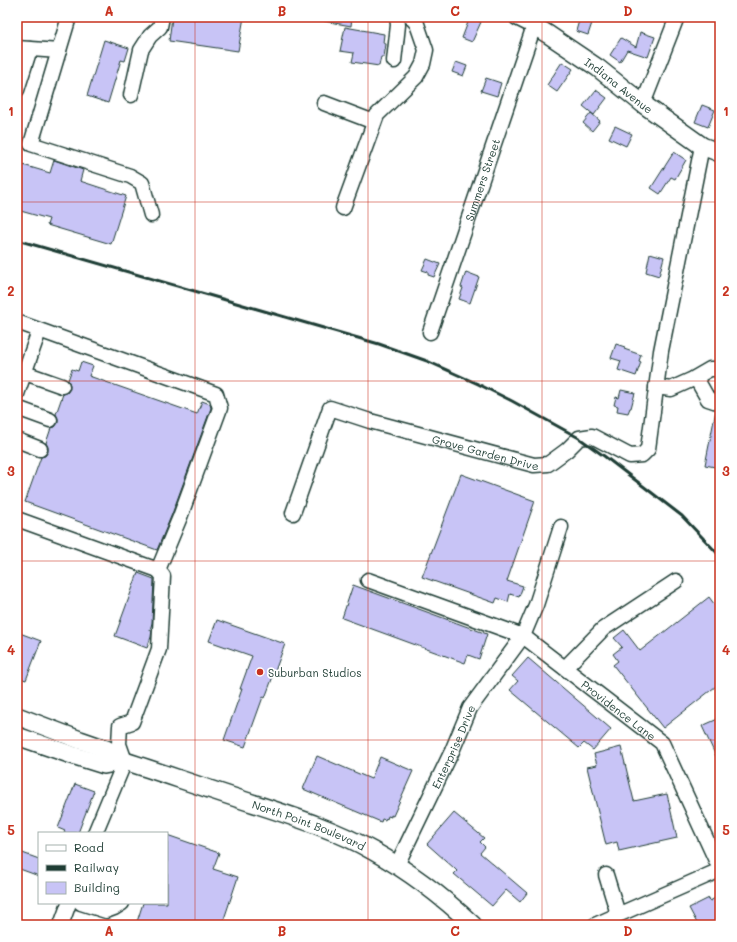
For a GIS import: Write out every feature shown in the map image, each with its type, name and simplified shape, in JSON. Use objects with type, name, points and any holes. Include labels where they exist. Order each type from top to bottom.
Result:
[{"type":"main road","name":"Indiana Avenue","points":[[529,21],[598,68],[643,104],[702,146],[720,153]]},
{"type":"main road","name":"North Point Boulevard","points":[[17,716],[106,749],[124,761],[319,826],[360,844],[397,865],[447,902],[473,925]]},
{"type":"main road","name":"North Point Boulevard","points":[[17,736],[72,755],[104,764],[124,761]]},
{"type":"street","points":[[69,17],[31,144],[130,176],[142,182],[151,215]]},
{"type":"street","points":[[131,95],[141,50],[150,36],[160,27],[162,17]]},
{"type":"street","points":[[394,61],[398,25],[397,17]]},
{"type":"street","points":[[343,208],[377,115],[416,77],[423,64],[426,50],[417,24],[411,17]]},
{"type":"street","points":[[643,104],[677,17]]},
{"type":"street","name":"Summers Street","points":[[430,332],[529,21]]},
{"type":"street","points":[[17,90],[24,49],[59,51]]},
{"type":"street","points":[[324,103],[374,122]]},
{"type":"street","name":"Grove Garden Drive","points":[[293,513],[330,408],[370,421],[534,465],[548,464],[567,450],[578,438],[592,436],[630,456],[642,455],[648,449],[661,351],[702,146]]},
{"type":"street","points":[[17,322],[216,394],[220,408],[180,517],[158,570]]},
{"type":"street","points":[[17,394],[39,331]]},
{"type":"street","points":[[656,387],[671,388],[696,378],[710,369],[720,369]]},
{"type":"street","points":[[25,372],[62,386]]},
{"type":"street","points":[[696,378],[708,399],[714,402],[720,402]]},
{"type":"street","points":[[17,408],[50,420]]},
{"type":"street","points":[[17,440],[40,449]]},
{"type":"street","points":[[17,519],[158,570],[163,576],[159,649],[132,722],[120,726],[119,744],[124,761],[95,832]]},
{"type":"street","name":"Enterprise Drive","points":[[397,865],[452,751],[470,708],[523,636],[536,606],[561,527]]},
{"type":"street","name":"Providence Lane","points":[[368,580],[523,636],[662,743],[720,870],[594,925]]},
{"type":"street","points":[[565,668],[603,629],[676,581]]},
{"type":"street","points":[[606,875],[618,914]]},
{"type":"street","points":[[61,925],[69,904]]},
{"type":"street","points":[[84,904],[106,911],[120,904]]},
{"type":"building","points":[[172,17],[244,17],[238,51],[169,41]]},
{"type":"building","points":[[324,17],[352,17],[351,26],[324,21]]},
{"type":"building","points":[[470,17],[481,22],[472,42],[462,38]]},
{"type":"building","points":[[580,17],[594,17],[588,35],[576,31]]},
{"type":"building","points":[[345,27],[384,34],[383,43],[386,44],[384,57],[381,57],[379,66],[352,62],[354,53],[340,51]]},
{"type":"building","points":[[640,32],[655,37],[648,57],[627,50],[620,62],[610,55],[621,38],[636,47]]},
{"type":"building","points":[[104,40],[129,48],[125,61],[121,60],[108,103],[87,96]]},
{"type":"building","points":[[456,62],[467,66],[463,76],[452,72]]},
{"type":"building","points":[[562,62],[573,69],[557,92],[547,85]]},
{"type":"building","points":[[486,78],[501,83],[497,96],[481,91]]},
{"type":"building","points":[[596,90],[607,98],[594,115],[583,106]]},
{"type":"building","points":[[702,105],[715,110],[708,127],[695,122]]},
{"type":"building","points":[[591,113],[600,121],[592,131],[583,123]]},
{"type":"building","points":[[615,126],[632,134],[626,146],[609,138]]},
{"type":"building","points":[[674,152],[686,160],[675,179],[671,177],[660,194],[651,188]]},
{"type":"building","points":[[54,160],[83,170],[80,181],[126,196],[111,244],[47,225],[49,219],[17,210],[17,185],[23,165],[50,173]]},
{"type":"building","points":[[650,253],[664,257],[659,276],[646,272]]},
{"type":"building","points":[[427,259],[440,264],[434,277],[428,275],[428,272],[422,270]]},
{"type":"building","points":[[466,272],[479,277],[470,303],[459,299]]},
{"type":"building","points":[[616,344],[625,347],[624,349],[641,355],[639,361],[641,362],[636,376],[618,370],[621,361],[611,358]]},
{"type":"building","points":[[81,362],[93,366],[89,376],[197,414],[202,401],[210,404],[211,408],[172,514],[157,550],[25,502],[41,457],[45,456],[48,452],[46,443],[51,428],[55,427],[58,423],[56,414],[63,394],[67,393],[70,389],[68,380],[72,369],[78,371]]},
{"type":"building","points":[[621,390],[635,393],[628,413],[617,411],[618,406],[614,405],[616,397],[619,398]]},
{"type":"building","points":[[716,410],[720,410],[720,468],[705,465]]},
{"type":"building","points":[[461,474],[535,501],[507,581],[523,586],[519,597],[510,594],[508,602],[497,598],[495,603],[422,577]]},
{"type":"building","points":[[138,573],[154,579],[152,623],[150,630],[152,630],[147,648],[115,636]]},
{"type":"building","points":[[353,585],[487,634],[479,659],[468,655],[465,663],[342,618]]},
{"type":"building","points":[[709,597],[720,612],[720,683],[663,728],[613,665],[618,661],[613,654],[622,647],[614,638],[624,630],[640,651]]},
{"type":"building","name":"Suburban Studios","points":[[217,620],[285,644],[265,698],[263,697],[245,747],[224,740],[252,656],[209,641]]},
{"type":"building","points":[[17,632],[41,641],[26,680],[17,677]]},
{"type":"building","points":[[528,658],[611,729],[593,750],[584,743],[579,748],[510,690],[518,681],[512,676]]},
{"type":"building","points":[[720,718],[720,765],[702,726]]},
{"type":"building","points":[[621,747],[634,801],[667,794],[677,838],[619,851],[617,842],[606,845],[587,767],[597,765],[594,754]]},
{"type":"building","points":[[317,756],[371,779],[380,757],[413,771],[393,816],[388,816],[385,820],[382,819],[381,822],[303,789]]},
{"type":"building","points":[[75,784],[94,791],[78,832],[64,832],[58,828]]},
{"type":"building","points":[[454,813],[484,838],[480,842],[485,847],[480,853],[527,893],[520,902],[506,890],[492,906],[454,874],[457,871],[427,844]]},
{"type":"building","points":[[168,835],[219,853],[213,869],[238,877],[222,925],[136,925],[143,904],[168,904]]},
{"type":"building","points":[[17,851],[38,859],[38,876],[17,868]]},
{"type":"building","points":[[717,897],[720,903],[720,925],[698,925],[689,908],[709,898],[710,901]]},
{"type":"railway","points":[[17,240],[379,344],[427,361],[512,401],[579,438],[682,516],[720,556]]},
{"type":"place","name":"Suburban Studios","points":[[260,672]]}]
